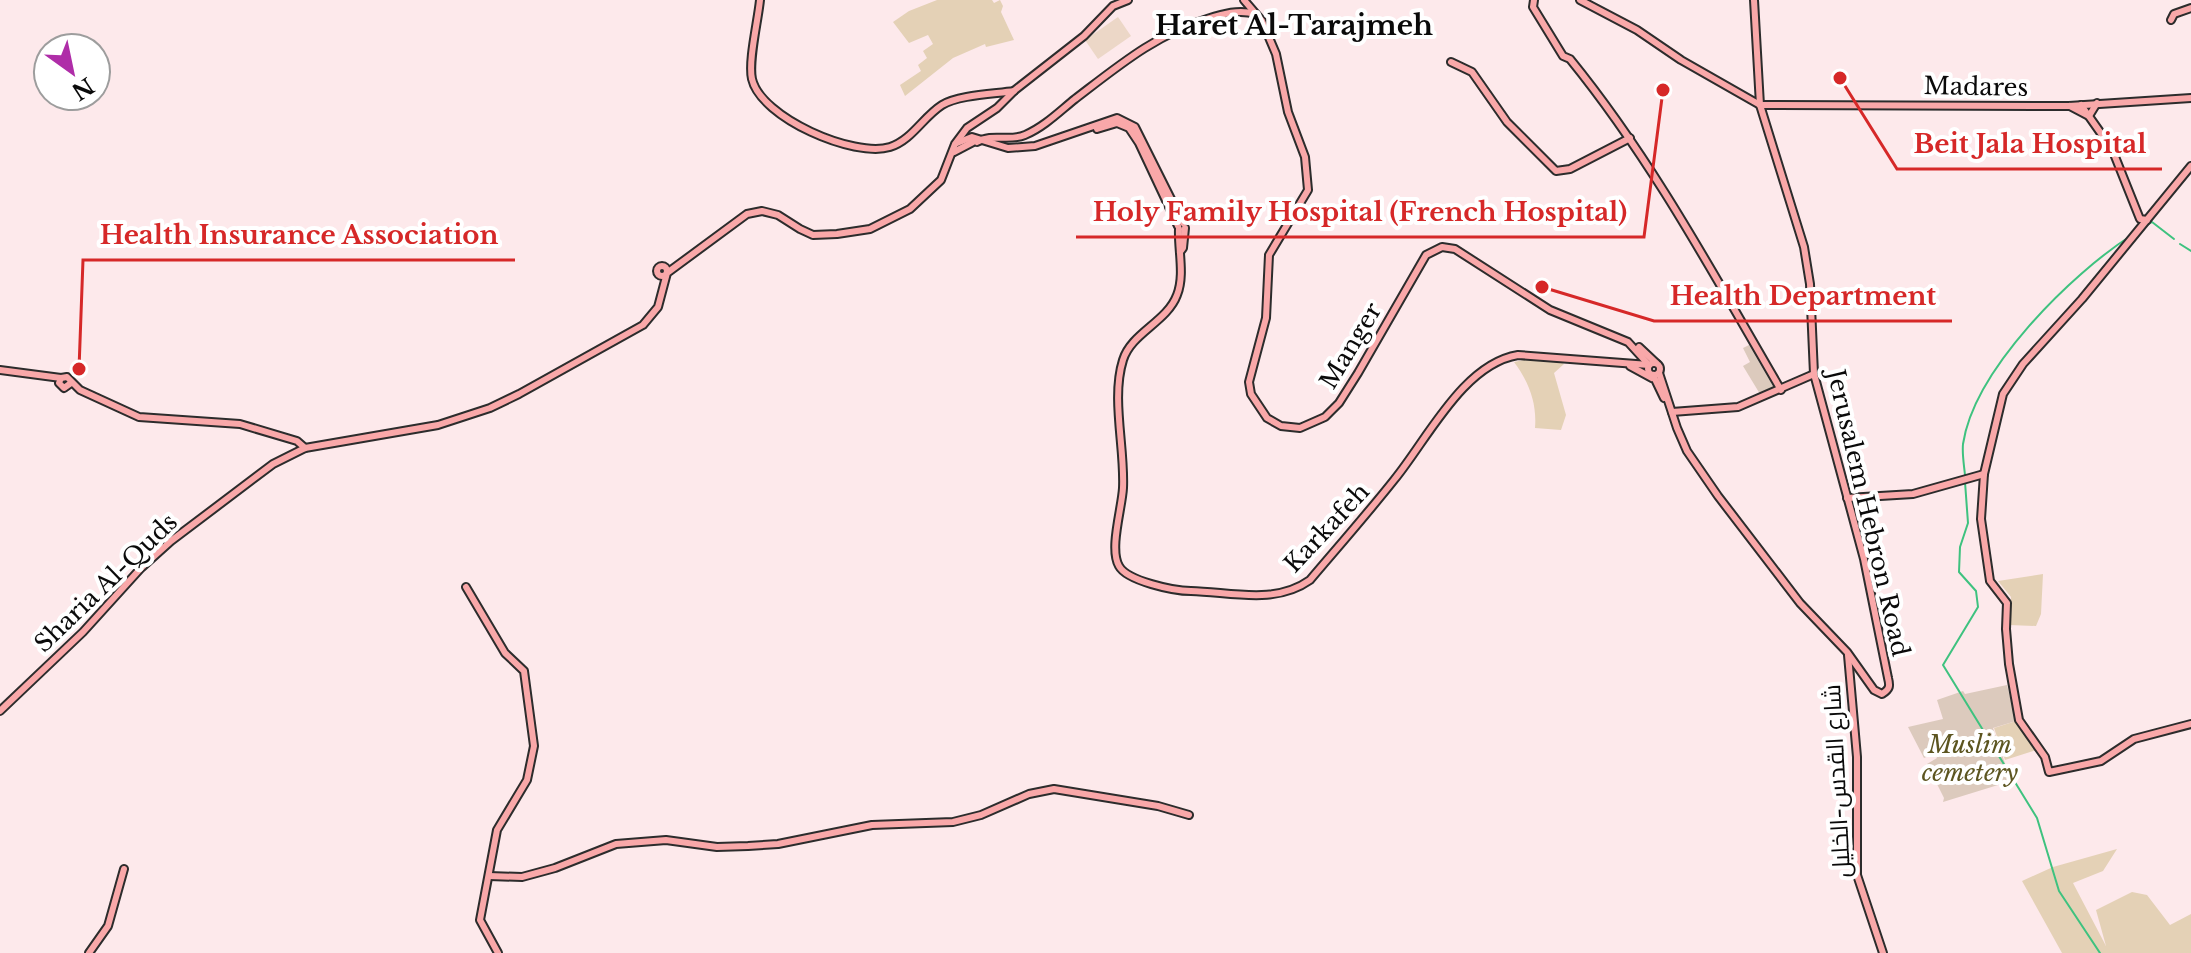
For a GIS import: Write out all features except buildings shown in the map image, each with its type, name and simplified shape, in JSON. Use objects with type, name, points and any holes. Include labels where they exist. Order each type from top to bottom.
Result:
[{"type":"street","points":[[760,0],[751,69],[757,93],[792,121],[855,148],[875,150],[893,146],[941,105],[952,101],[1015,90]]},
{"type":"street","points":[[663,274],[747,214],[762,211],[778,215],[813,235],[870,229],[910,209],[941,180],[967,128],[997,108],[1084,36],[1113,6],[1128,0]]},
{"type":"street","name":"Manger","points":[[1244,0],[1269,34],[1276,54],[1288,112],[1305,157],[1308,190],[1269,255],[1266,318],[1249,382],[1251,394],[1267,418],[1281,426],[1300,428],[1325,417],[1339,403],[1358,373],[1426,255],[1442,247],[1455,249],[1473,259],[1544,305],[1621,335],[1636,344],[1653,364]]},
{"type":"street","points":[[1534,0],[1533,7],[1563,56],[1570,59],[1595,90],[1679,214],[1781,390]]},
{"type":"street","points":[[1582,0],[1760,105]]},
{"type":"street","name":"Jerusalem Hebron Road","points":[[1754,0],[1760,105],[1804,247],[1810,284],[1814,374],[1864,559],[1890,686],[1887,691],[1882,694],[1874,690],[1847,652]]},
{"type":"street","points":[[2171,20],[2174,14],[2191,8]]},
{"type":"street","points":[[955,148],[987,137],[1022,136],[1050,119],[1134,54],[1182,28],[1221,14],[1239,11],[1255,14]]},
{"type":"street","points":[[1451,62],[1472,72],[1507,122],[1556,171],[1570,169],[1630,138]]},
{"type":"street","name":"Madares","points":[[1760,105],[2084,106],[2191,98]]},
{"type":"street","points":[[2089,116],[2097,103]]},
{"type":"street","points":[[2069,106],[2089,116]]},
{"type":"street","points":[[2084,106],[2112,149],[2132,201],[2143,219]]},
{"type":"street","name":"Karkafeh","points":[[974,141],[994,149],[1031,150],[1117,123],[1125,125],[1139,143],[1181,227],[1183,248],[1180,252],[1177,297],[1168,311],[1123,358],[1119,409],[1124,464],[1115,552],[1120,570],[1131,578],[1183,591],[1260,596],[1292,590],[1310,580],[1393,482],[1446,408],[1489,366],[1504,357],[1546,355],[1627,365]]},
{"type":"street","points":[[967,128],[974,141]]},
{"type":"street","points":[[2191,166],[2154,211],[2143,219],[2140,228],[2082,299],[2023,364],[2003,394],[1984,474],[1981,519],[1990,581],[2007,603],[2009,664],[2019,720],[2045,757],[2049,772],[2101,761],[2134,739],[2191,724]]},
{"type":"street","points":[[2132,201],[2141,213],[2154,211]]},
{"type":"street","points":[[663,274],[666,269],[660,267],[686,257]]},
{"type":"street","name":"Sharia Al-Quds","points":[[0,711],[83,632],[141,568],[171,541],[273,464],[305,448],[438,425],[490,408],[519,394],[643,325],[658,307],[663,274]]},
{"type":"street","name":"Manger","points":[[1544,305],[1628,342],[1653,364]]},
{"type":"street","points":[[1627,365],[1639,353]]},
{"type":"street","points":[[1627,365],[1659,366],[1651,374]]},
{"type":"street","points":[[1627,365],[1651,374],[1687,451],[1748,538],[1800,603],[1847,652]]},
{"type":"street","points":[[0,370],[67,377],[68,385],[139,417],[240,424],[297,441],[305,448]]},
{"type":"street","points":[[1651,374],[1671,414]]},
{"type":"street","points":[[1671,414],[1738,407],[1814,374]]},
{"type":"street","points":[[1847,498],[1913,494],[1984,474]]},
{"type":"street","points":[[466,587],[505,653],[524,671],[534,746],[527,780],[497,830],[480,920],[498,953]]},
{"type":"street","name":"شارع القدس-الخليل","points":[[1847,652],[1857,757],[1857,875],[1883,953]]},
{"type":"street","points":[[489,876],[522,877],[555,868],[616,844],[666,840],[717,847],[748,846],[778,844],[872,825],[953,822],[981,815],[1029,794],[1054,789],[1158,806],[1189,815]]},
{"type":"street","points":[[89,953],[108,926],[124,869]]},
{"type":"shaded area","points":[[937,0],[992,0],[994,3],[1000,0],[1003,6],[1001,12],[1014,40],[986,47],[985,44],[953,58],[905,96],[900,85],[921,71],[918,65],[927,58],[923,51],[933,44],[928,35],[909,43],[893,22],[909,11]]},
{"type":"shaded area","points":[[1118,17],[1131,36],[1098,59],[1085,40]]},
{"type":"shaded area","points":[[1560,360],[1564,364],[1554,373],[1566,415],[1561,430],[1535,428],[1531,393],[1514,362]]},
{"type":"shaded area","points":[[2043,574],[2041,614],[2036,626],[2009,625],[2011,597],[1998,581]]},
{"type":"shaded area","points":[[2016,721],[2036,750],[2005,760],[1994,728]]},
{"type":"shaded area","points":[[2117,849],[2103,871],[2073,883],[2106,946],[2096,910],[2132,892],[2147,895],[2170,925],[2191,914],[2191,953],[2062,953],[2022,881],[2053,867]]},
{"type":"green space","points":[[1749,345],[1774,388],[1760,394],[1743,366],[1750,362],[1743,348]]},
{"type":"green space","name":"Muslim cemetery","points":[[2007,685],[2016,721],[1993,728],[2011,781],[1943,802],[1944,798],[1927,764],[1937,758],[1935,753],[1924,758],[1908,727],[1943,719],[1937,700],[1963,691],[1965,694]]},
{"type":"waterway","points":[[2144,227],[2152,222],[2174,239]]},
{"type":"waterway","points":[[1965,475],[1963,444],[1971,415],[2005,356],[2029,326],[2081,274],[2132,235]]},
{"type":"waterway","points":[[2180,244],[2191,251]]},
{"type":"waterway","points":[[1965,482],[1968,523],[1960,547],[1959,572],[1976,591],[1978,607],[1943,665],[2037,818],[2059,891],[2100,953]]},
{"type":"place","name":"Beit Jala Hospital","points":[[1840,78]]},
{"type":"place","name":"Holy Family Hospital (French Hospital)","points":[[1663,90]]},
{"type":"place","name":"Health Department","points":[[1542,287]]},
{"type":"place","name":"Health Insurance Association","points":[[79,369]]},
{"type":"district","name":"Haret Al-Tarajmeh","points":[[1294,25]]}]
